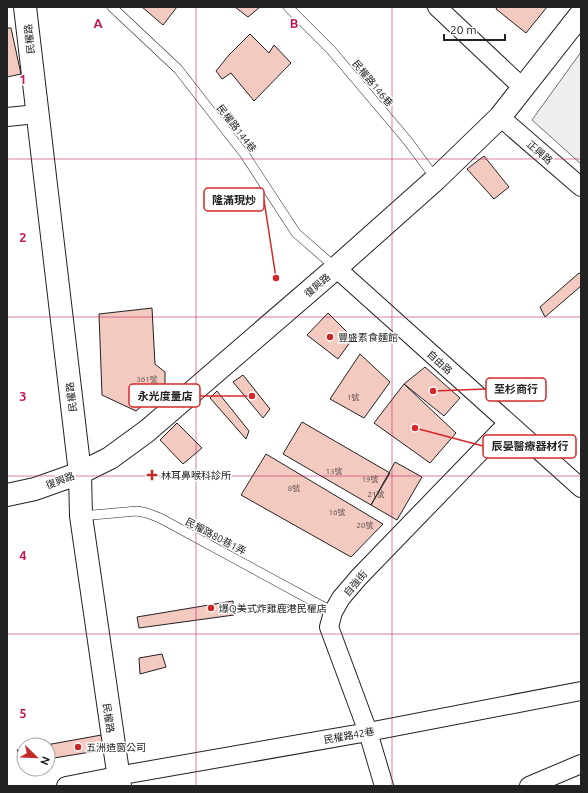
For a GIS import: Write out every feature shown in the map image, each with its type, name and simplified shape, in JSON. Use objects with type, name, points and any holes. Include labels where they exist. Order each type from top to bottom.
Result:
[{"type":"street","name":"民權路","points":[[26,7],[37,114],[80,473],[81,516],[118,781]]},
{"type":"street","points":[[437,7],[523,88]]},
{"type":"street","name":"復興路","points":[[7,495],[35,489],[80,473],[110,458],[147,431],[336,268],[436,179],[500,117],[581,14]]},
{"type":"street","points":[[7,117],[37,114]]},
{"type":"street","name":"正興路","points":[[500,117],[581,187]]},
{"type":"street","name":"自由路","points":[[336,268],[581,488]]},
{"type":"street","name":"自強街","points":[[384,786],[368,732],[329,627],[333,612],[359,577],[508,423]]},
{"type":"street","name":"民權路42巷","points":[[66,786],[118,781],[581,691]]},
{"type":"street","points":[[528,786],[581,764]]},
{"type":"lane","name":"民權路144巷","points":[[112,7],[178,69],[245,155],[296,233],[336,268]]},
{"type":"lane","name":"民權路146巷","points":[[288,7],[331,50],[407,140],[436,179]]},
{"type":"lane","name":"民權路80巷1弄","points":[[81,516],[137,511],[147,513],[160,518],[333,612]]},
{"type":"shaded area","points":[[581,52],[581,164],[532,120]]},
{"type":"building","points":[[142,7],[177,7],[163,25]]},
{"type":"building","points":[[235,7],[260,7],[248,17]]},
{"type":"building","points":[[497,7],[547,7],[526,33],[496,9]]},
{"type":"building","points":[[7,28],[11,28],[21,74],[7,77]]},
{"type":"building","points":[[250,34],[269,53],[274,45],[291,63],[254,101],[231,73],[222,79],[216,71],[229,55]]},
{"type":"building","points":[[484,156],[509,187],[494,199],[467,169]]},
{"type":"building","points":[[579,273],[581,274],[581,286],[545,317],[540,307]]},
{"type":"building","points":[[152,308],[155,364],[165,372],[165,387],[136,411],[102,395],[99,314]]},
{"type":"building","name":"豐盛素食麵館","points":[[328,313],[353,338],[338,359],[307,335]]},
{"type":"building","points":[[360,354],[390,382],[364,418],[330,399]]},
{"type":"building","points":[[425,367],[460,398],[444,416],[404,384]]},
{"type":"building","points":[[243,375],[270,409],[263,418],[233,382]]},
{"type":"building","points":[[404,384],[456,433],[430,463],[374,423]]},
{"type":"building","points":[[217,391],[249,431],[246,439],[210,398]]},
{"type":"building","points":[[302,422],[390,473],[371,505],[283,454]]},
{"type":"building","points":[[177,423],[202,448],[183,464],[160,440]]},
{"type":"building","points":[[266,454],[383,524],[351,557],[241,495]]},
{"type":"building","points":[[395,462],[422,477],[397,520],[371,505]]},
{"type":"building","name":"爆Q美式炸雞鹿港民權店","points":[[233,601],[234,615],[139,628],[137,617]]},
{"type":"building","points":[[162,654],[166,667],[140,674],[139,658]]},
{"type":"building","name":"五洲造窗公司","points":[[107,734],[109,749],[56,758],[56,743]]},
{"type":"place","name":"隆滿現炒","points":[[276,278]]},
{"type":"place","name":"豐盛素食麵館","points":[[330,337]]},
{"type":"place","name":"至杉商行","points":[[433,391]]},
{"type":"place","name":"永光度量店","points":[[252,396]]},
{"type":"place","name":"辰晏醫療器材行","points":[[415,428]]},
{"type":"place","name":"林耳鼻喉科診所","points":[[152,475]]},
{"type":"place","name":"爆Q美式炸雞鹿港民權店","points":[[211,608]]},
{"type":"place","name":"五洲造窗公司","points":[[78,747]]}]
